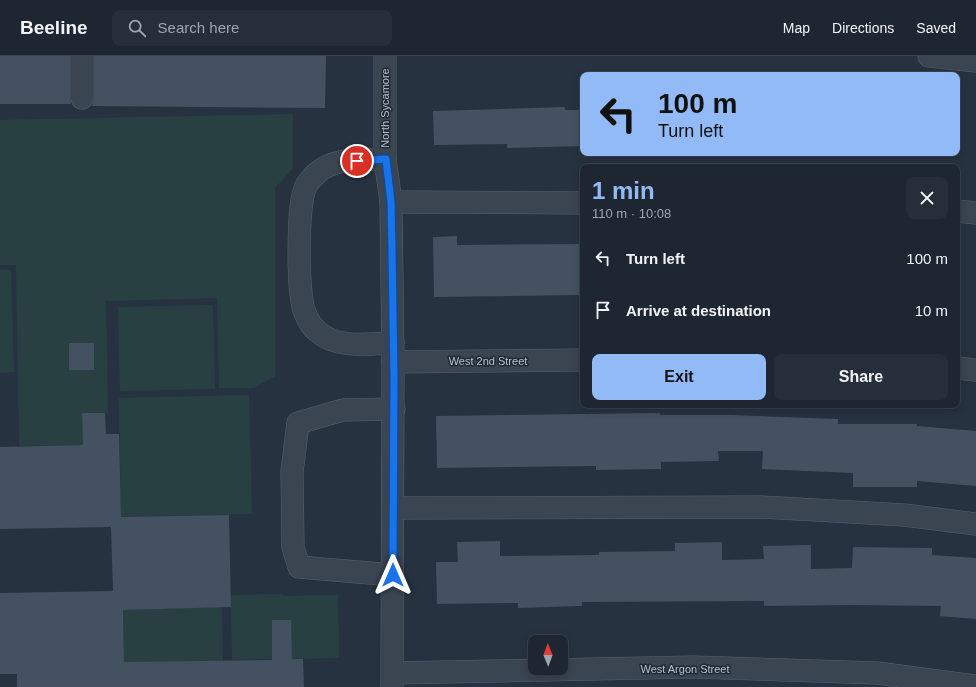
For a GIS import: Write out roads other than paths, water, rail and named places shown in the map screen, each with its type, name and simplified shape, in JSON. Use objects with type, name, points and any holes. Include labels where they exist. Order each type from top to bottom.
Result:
[{"type":"street","points":[[82,56],[82,98]]},
{"type":"street","name":"North Sycamore","points":[[385,56],[386,159],[391,202],[394,409],[393,680]]},
{"type":"street","points":[[929,56],[976,61]]},
{"type":"street","name":"West 2nd Street","points":[[386,159],[338,162],[327,166],[316,174],[306,186],[301,207],[300,285],[305,314],[316,330],[324,336],[347,343],[393,352],[580,360]]},
{"type":"street","points":[[391,202],[580,203]]},
{"type":"street","points":[[960,211],[976,213]]},
{"type":"street","points":[[960,368],[976,370]]},
{"type":"street","points":[[393,575],[298,567],[293,547],[292,472],[298,423],[343,410],[394,409]]},
{"type":"street","points":[[393,508],[761,506],[904,515],[976,524]]},
{"type":"street","name":"West Argon Street","points":[[393,680],[693,667],[877,673],[976,686]]}]
